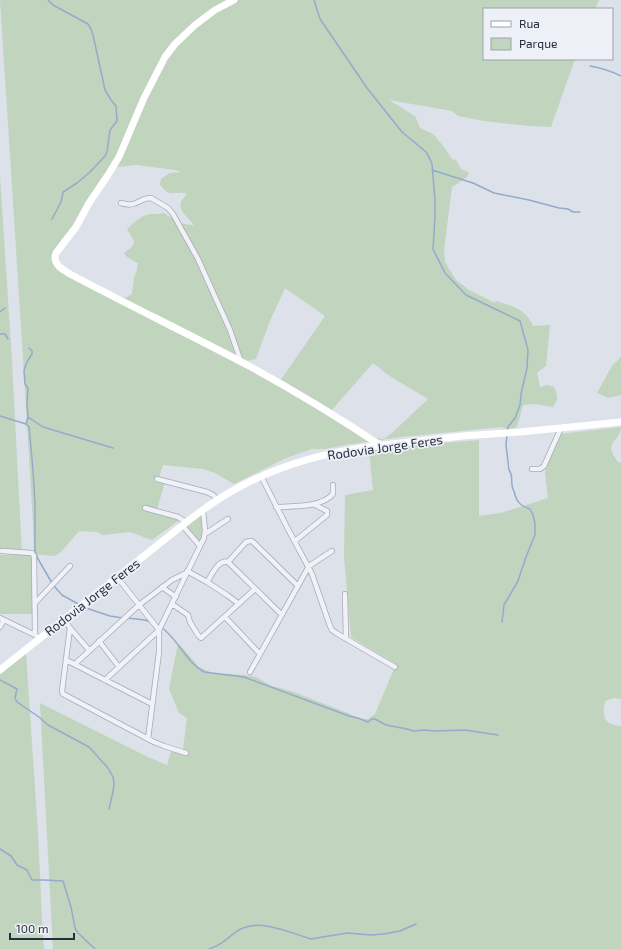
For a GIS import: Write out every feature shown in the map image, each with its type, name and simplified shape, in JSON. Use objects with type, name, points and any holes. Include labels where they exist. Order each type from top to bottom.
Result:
[{"type":"street","points":[[234,0],[215,10],[195,24],[175,44],[165,57],[144,98],[119,157],[89,203],[76,227],[56,253],[56,263],[70,274],[240,362],[313,402],[380,445]]},
{"type":"street","points":[[121,203],[132,205],[151,198],[168,208],[173,214],[198,259],[230,330],[240,362]]},
{"type":"street","name":"Rodovia Jorge Feres","points":[[0,670],[37,636],[64,618],[184,524],[218,500],[244,484],[261,476],[292,465],[351,449],[462,436],[621,422]]},
{"type":"street","points":[[532,469],[540,469],[544,466],[561,428]]},
{"type":"street","points":[[261,476],[276,507],[309,566],[331,628],[336,633],[395,667]]},
{"type":"street","points":[[157,479],[207,492],[218,500]]},
{"type":"street","points":[[276,507],[313,504],[324,501],[331,497],[333,485]]},
{"type":"street","points":[[295,541],[328,514],[327,511],[313,504]]},
{"type":"street","points":[[145,508],[178,517],[200,546]]},
{"type":"street","points":[[105,680],[159,630],[200,546],[205,530],[203,510]]},
{"type":"street","points":[[204,534],[228,519]]},
{"type":"street","points":[[228,562],[246,542],[251,541],[298,586]]},
{"type":"street","points":[[0,627],[2,619],[37,636],[34,556],[32,553],[2,551]]},
{"type":"street","points":[[250,672],[309,566],[332,551]]},
{"type":"street","points":[[207,582],[220,563],[224,561],[228,562],[282,615]]},
{"type":"street","points":[[35,603],[70,566]]},
{"type":"street","points":[[187,572],[207,582],[239,604]]},
{"type":"street","points":[[75,664],[139,605],[162,587],[187,572]]},
{"type":"street","points":[[117,577],[159,630],[159,652],[148,739]]},
{"type":"street","points":[[162,587],[176,597]]},
{"type":"street","points":[[172,604],[188,615],[190,622],[201,638],[255,589]]},
{"type":"street","points":[[345,594],[346,639]]},
{"type":"street","points":[[225,617],[260,654]]},
{"type":"street","points":[[64,618],[70,628],[89,650]]},
{"type":"street","points":[[70,628],[62,691],[64,695],[148,739],[186,753]]},
{"type":"street","points":[[99,641],[119,667]]},
{"type":"street","points":[[66,660],[152,704]]},
{"type":"green space","points":[[0,0],[599,0],[595,8],[483,8],[483,60],[575,60],[551,127],[484,121],[458,116],[452,111],[389,100],[415,116],[420,128],[433,134],[452,159],[456,160],[461,169],[469,173],[464,179],[452,187],[444,250],[445,262],[456,280],[469,290],[495,303],[496,301],[518,309],[527,316],[533,326],[550,325],[546,366],[537,373],[540,387],[547,385],[554,387],[557,397],[553,407],[534,404],[523,405],[516,428],[508,429],[501,427],[402,437],[326,449],[312,449],[286,458],[234,484],[215,473],[203,469],[163,465],[159,478],[165,482],[157,509],[184,517],[152,540],[130,532],[103,535],[97,532],[79,531],[62,551],[55,556],[34,554]],"holes":[[[137,165],[181,172],[170,173],[161,179],[160,185],[169,193],[187,194],[180,205],[184,215],[194,225],[181,223],[164,213],[144,216],[127,229],[134,241],[133,246],[124,253],[127,257],[138,263],[132,294],[125,298],[109,295],[58,264],[53,256],[111,171],[117,167]],[[285,288],[325,316],[278,384],[242,362],[256,359],[269,323]],[[373,363],[388,375],[428,399],[384,439],[376,438],[331,411]]]},
{"type":"green space","points":[[0,175],[12,361],[22,554],[0,553]]},
{"type":"green space","points":[[621,357],[621,395],[608,398],[597,393],[612,366]]},
{"type":"green space","points":[[621,427],[619,435],[611,447],[614,456],[621,463],[621,699],[614,698],[605,701],[604,715],[607,722],[610,724],[621,726],[621,949],[53,949],[40,703],[167,765],[172,748],[183,749],[187,718],[179,713],[169,689],[179,644],[199,667],[212,673],[256,677],[272,686],[291,691],[348,713],[359,719],[368,719],[375,714],[396,664],[351,637],[344,557],[345,495],[373,490],[369,450],[479,440],[479,516],[501,513],[548,498],[545,473],[559,434]]},
{"type":"green space","points":[[202,512],[203,537],[199,543],[185,525]]},
{"type":"green space","points":[[0,555],[33,555],[32,614],[0,614]]},
{"type":"green space","points":[[26,653],[44,949],[0,949],[0,673]]},
{"type":"waterway","points":[[48,0],[53,5],[88,24],[91,29],[105,90],[116,106],[117,121],[110,130],[107,152],[105,156],[90,172],[63,192],[61,202],[52,219]]},
{"type":"waterway","points":[[314,0],[320,19],[367,88],[402,132],[426,152],[429,157],[432,164],[435,200],[433,249],[445,273],[466,295],[520,321],[528,350],[527,368],[520,405],[515,418],[508,427],[507,431]]},
{"type":"waterway","points":[[590,66],[621,76]]},
{"type":"waterway","points":[[432,170],[473,183],[494,193],[568,209],[573,212],[580,212]]},
{"type":"waterway","points":[[0,312],[5,308]]},
{"type":"waterway","points":[[0,334],[5,334],[8,339]]},
{"type":"waterway","points":[[26,424],[28,417],[28,388],[25,384],[24,370],[32,354],[32,351],[29,348]]},
{"type":"waterway","points":[[0,416],[26,424],[29,427],[35,503],[35,551],[52,583]]},
{"type":"waterway","points":[[28,417],[43,427],[113,448]]},
{"type":"waterway","points":[[502,622],[504,605],[518,581],[535,535],[533,515],[530,509],[519,503],[513,488],[506,445],[507,435]]},
{"type":"waterway","points":[[54,586],[62,595],[80,605]]},
{"type":"waterway","points":[[83,607],[110,616],[123,618]]},
{"type":"waterway","points":[[127,618],[151,622]]},
{"type":"waterway","points":[[161,627],[167,632],[187,657],[204,672],[244,677],[368,722],[375,719],[386,725],[414,731],[465,730],[498,735]]},
{"type":"waterway","points":[[0,680],[17,689],[15,698],[17,702],[48,725],[89,747],[108,768],[113,777],[114,783],[109,809]]},
{"type":"waterway","points":[[0,849],[11,856],[17,865],[27,870],[32,880],[63,881],[71,907],[75,928],[78,933],[95,949]]},
{"type":"waterway","points":[[209,949],[221,943],[238,930],[257,925],[283,930],[311,939],[347,933],[372,935],[383,934],[400,931],[416,924]]}]
